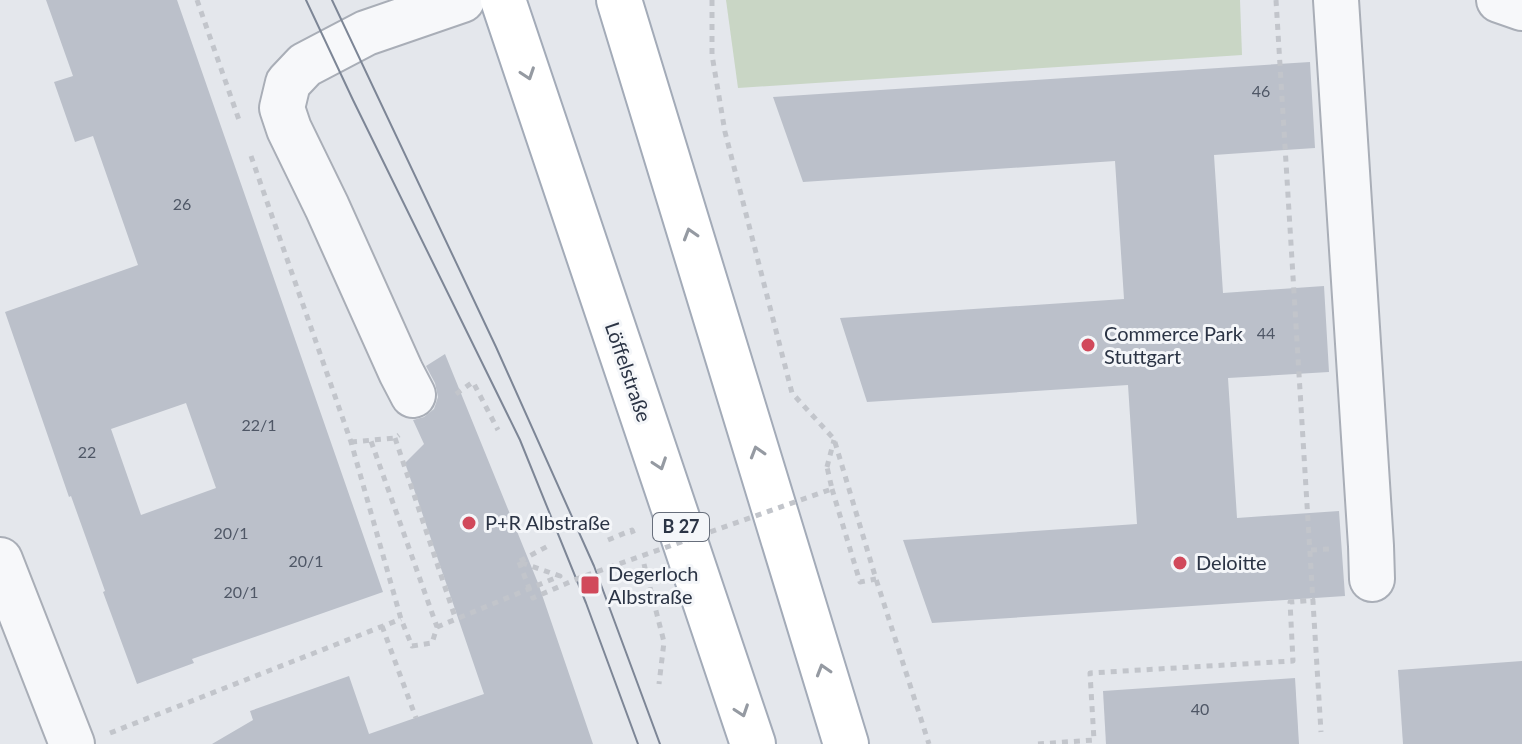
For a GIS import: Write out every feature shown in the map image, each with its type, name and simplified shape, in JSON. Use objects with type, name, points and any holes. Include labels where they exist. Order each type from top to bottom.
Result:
[{"type":"main road","name":"Löffelstraße","points":[[503,0],[753,744]]},
{"type":"main road","points":[[619,0],[846,744]]},
{"type":"street","points":[[413,395],[282,108],[288,83],[305,65],[366,33],[395,12],[462,0]]},
{"type":"street","points":[[1336,0],[1372,579]]},
{"type":"street","points":[[1499,0],[1522,8]]},
{"type":"street","points":[[1,566],[90,739]]},
{"type":"path","points":[[197,0],[240,122]]},
{"type":"path","points":[[712,0],[712,55],[725,132],[792,393],[834,439],[929,744]]},
{"type":"path","points":[[1276,0],[1321,732]]},
{"type":"path","points":[[250,151],[351,442],[401,619],[412,646],[432,643],[437,627],[371,441]]},
{"type":"path","points":[[351,442],[395,438],[456,620]]},
{"type":"path","points":[[834,439],[827,467],[832,489],[860,582],[876,579]]},
{"type":"path","points":[[519,562],[533,598],[579,578],[832,489]]},
{"type":"path","points":[[608,540],[632,530]]},
{"type":"path","points":[[519,562],[548,546]]},
{"type":"path","points":[[642,556],[664,642],[659,684]]},
{"type":"path","points":[[437,627],[560,576],[519,562]]},
{"type":"path","points":[[1038,744],[1094,740],[1090,673],[1293,661],[1290,602],[1315,600]]},
{"type":"path","points":[[90,739],[401,619]]},
{"type":"path","points":[[382,626],[416,718]]},
{"type":"green space","points":[[726,0],[1240,0],[1242,55],[738,88]]},
{"type":"building","points":[[46,0],[177,0],[383,592],[192,659],[194,663],[137,684],[5,312],[138,265],[93,136],[75,142],[54,82],[73,76]],"holes":[[[186,403],[216,488],[141,515],[111,429]]]},
{"type":"building","name":"Commerce Park Stuttgart","points":[[1310,62],[1315,148],[1214,155],[1223,293],[1324,286],[1329,372],[1228,378],[1237,518],[1339,511],[1345,596],[932,623],[903,540],[1137,524],[1128,385],[867,402],[840,318],[1124,299],[1115,161],[803,182],[773,97]]},
{"type":"building","name":"P+R Albstraße","points":[[445,354],[538,583],[593,744],[212,744],[253,720],[250,711],[349,676],[369,734],[484,694],[405,463],[424,444],[413,420],[424,417],[434,409],[438,397],[426,366]]},
{"type":"building","points":[[1522,661],[1522,744],[1403,744],[1398,670]]},
{"type":"building","points":[[1295,678],[1299,744],[1106,744],[1103,691]]},
{"type":"tram line","points":[[306,0],[520,440],[586,603],[638,744]]},
{"type":"tram line","points":[[332,0],[496,347],[594,566],[660,744]]},
{"type":"place","name":"Commerce Park Stuttgart","points":[[1088,345]]},
{"type":"place","name":"P+R Albstraße","points":[[469,523]]},
{"type":"place","name":"Deloitte","points":[[1180,563]]},
{"type":"place","name":"Degerloch Albstraße","points":[[590,585]]}]
